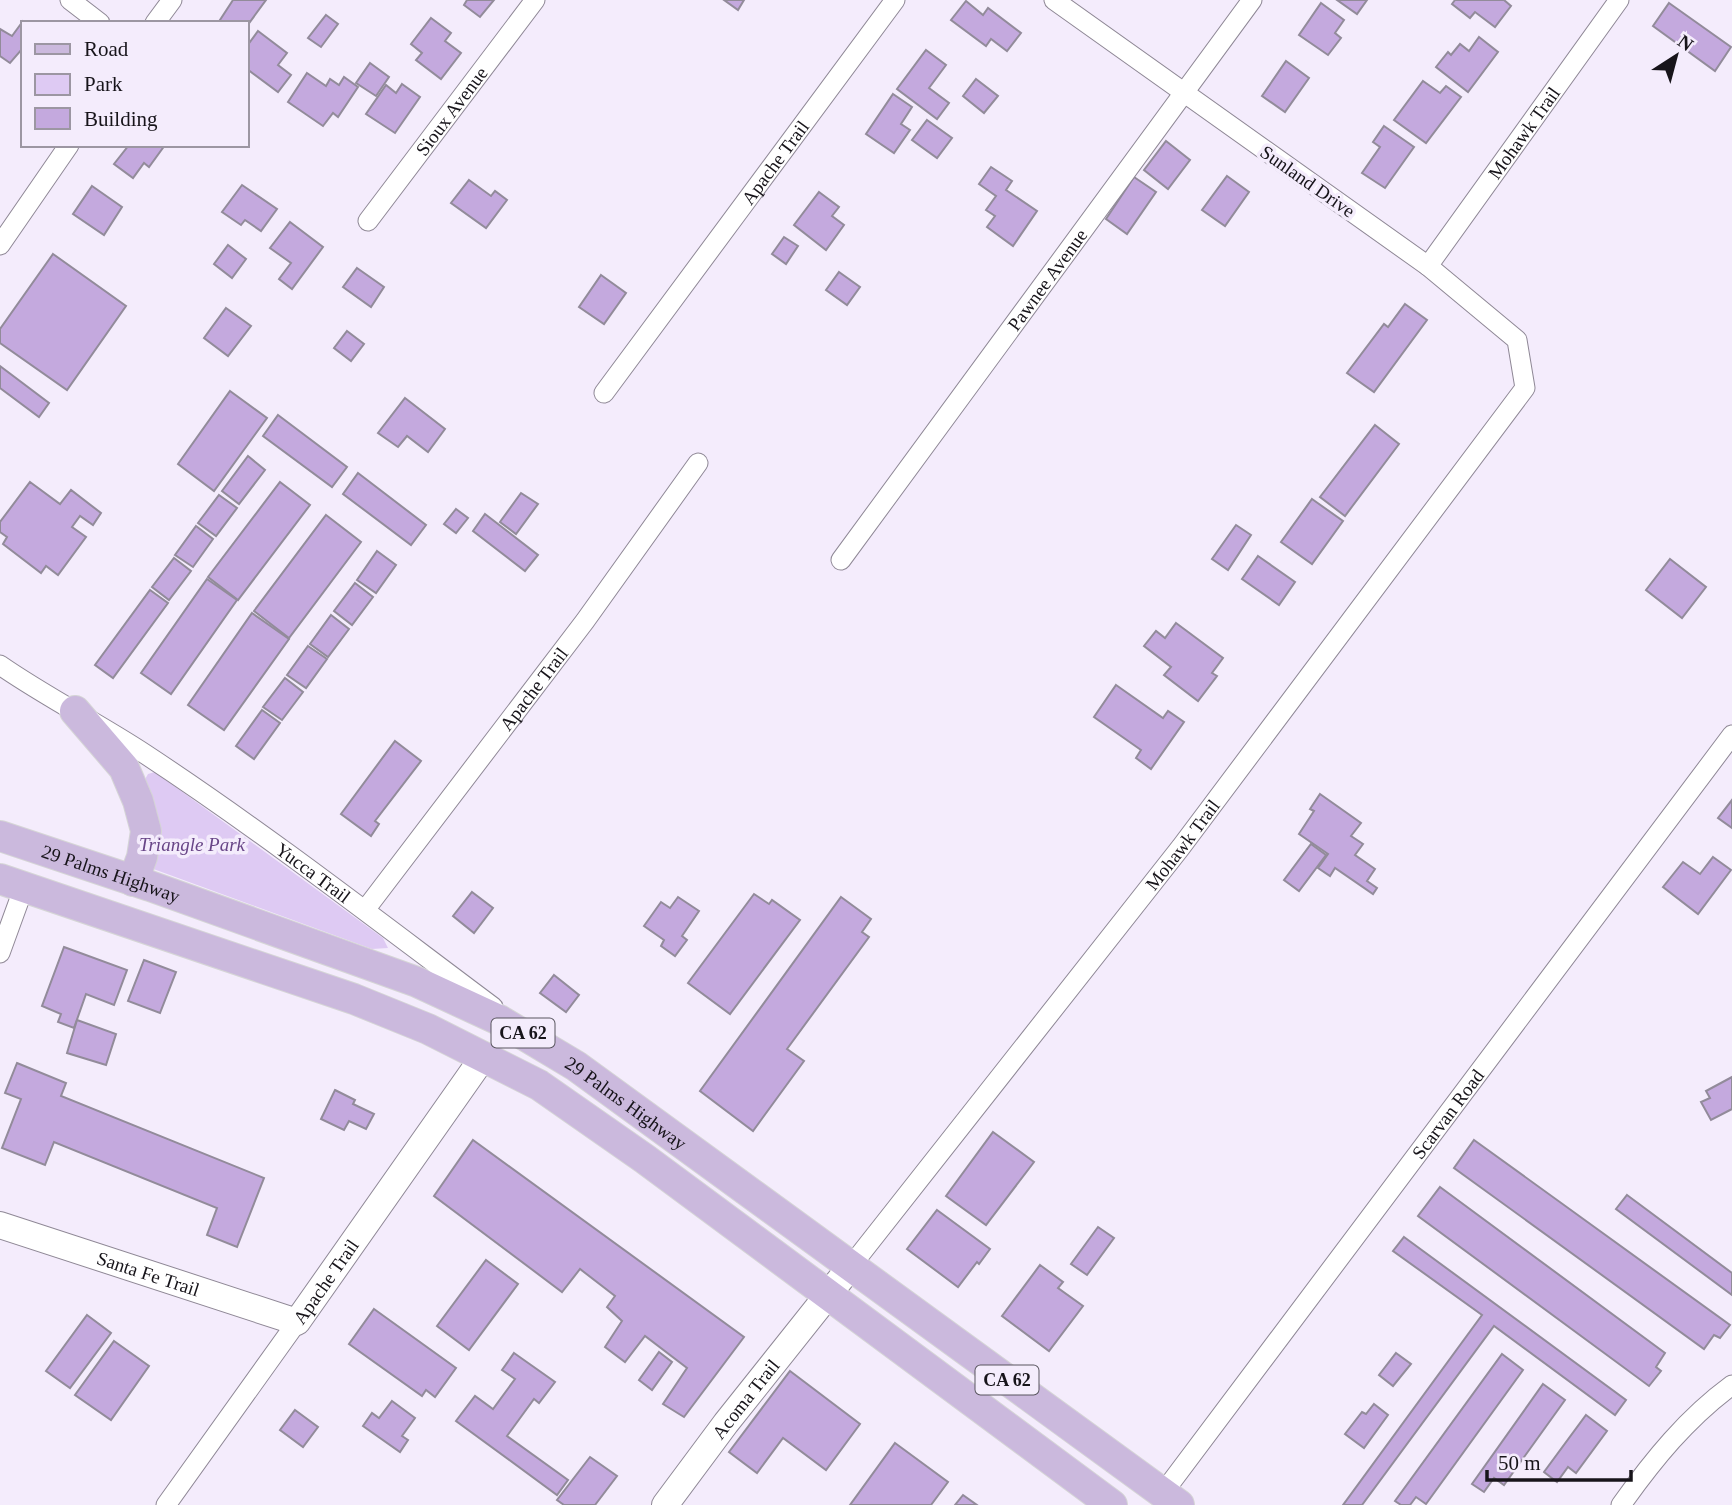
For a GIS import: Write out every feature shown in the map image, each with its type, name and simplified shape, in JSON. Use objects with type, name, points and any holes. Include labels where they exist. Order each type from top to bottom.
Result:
[{"type":"main road","points":[[75,711],[124,768],[138,801],[146,831],[142,857],[133,881]]},
{"type":"main road","name":"29 Palms Highway","points":[[0,836],[417,982],[499,1020],[548,1048],[1171,1499]]},
{"type":"main road","name":"29 Palms Highway","points":[[12,883],[354,999],[428,1030],[540,1085],[590,1119],[1112,1505]]},
{"type":"street","points":[[70,0],[97,21]]},
{"type":"street","points":[[156,21],[172,0]]},
{"type":"street","name":"Sioux Avenue","points":[[368,221],[535,0]]},
{"type":"street","name":"Apache Trail","points":[[604,393],[895,0]]},
{"type":"street","name":"Sunland Drive","points":[[1054,0],[1428,266],[1517,340],[1525,388]]},
{"type":"street","name":"Pawnee Avenue","points":[[841,559],[1252,0]]},
{"type":"street","name":"Mohawk Trail","points":[[1428,266],[1619,0]]},
{"type":"street","points":[[0,244],[68,147]]},
{"type":"street","name":"Mohawk Trail","points":[[828,1296],[1181,847],[1525,388]]},
{"type":"street","name":"Apache Trail","points":[[365,910],[585,621],[698,463]]},
{"type":"street","name":"Yucca Trail","points":[[0,665],[144,753],[365,910],[548,1048]]},
{"type":"street","name":"Scarvan Road","points":[[1171,1499],[1732,735]]},
{"type":"street","points":[[0,953],[12,883]]},
{"type":"street","name":"Apache Trail","points":[[166,1505],[484,1056]]},
{"type":"street","name":"Santa Fe Trail","points":[[0,1225],[297,1322]]},
{"type":"street","name":"Acoma Trail","points":[[665,1505],[726,1423],[828,1296]]},
{"type":"street","points":[[1621,1505],[1652,1461],[1707,1403],[1732,1385]]},
{"type":"green space","name":"Triangle Park","points":[[155,772],[383,938],[388,948],[372,949],[148,867],[143,783],[148,774]]},
{"type":"building","points":[[233,0],[266,0],[248,25],[248,21],[219,21]]},
{"type":"building","points":[[467,0],[494,0],[480,17],[464,5]]},
{"type":"building","points":[[724,0],[744,0],[738,10]]},
{"type":"building","points":[[1337,0],[1367,0],[1357,14]]},
{"type":"building","points":[[1455,0],[1504,0],[1511,6],[1495,27],[1475,12],[1470,18],[1452,4]]},
{"type":"building","points":[[966,1],[983,15],[988,8],[1021,33],[1007,51],[991,39],[986,46],[951,20]]},
{"type":"building","points":[[1321,3],[1344,20],[1335,33],[1341,38],[1328,55],[1299,35]]},
{"type":"building","points":[[1669,3],[1731,47],[1715,71],[1653,26]]},
{"type":"building","points":[[326,15],[338,24],[321,47],[308,38]]},
{"type":"building","points":[[431,18],[451,33],[445,41],[461,53],[441,79],[416,60],[422,53],[411,44]]},
{"type":"building","points":[[21,24],[21,50],[10,63],[0,56],[0,29],[12,36]]},
{"type":"building","points":[[258,31],[287,53],[278,65],[291,75],[278,92],[248,70],[248,45]]},
{"type":"building","points":[[1479,37],[1498,52],[1468,92],[1436,67],[1448,52],[1451,55],[1460,44],[1469,51]]},
{"type":"building","points":[[926,50],[946,65],[929,88],[949,103],[937,119],[897,89]]},
{"type":"building","points":[[1286,61],[1309,78],[1285,112],[1262,96]]},
{"type":"building","points":[[370,63],[389,77],[376,96],[356,83]]},
{"type":"building","points":[[307,73],[326,86],[330,79],[339,85],[344,77],[358,87],[338,117],[333,113],[323,126],[288,102]]},
{"type":"building","points":[[976,79],[998,96],[984,113],[963,96]]},
{"type":"building","points":[[1423,81],[1440,93],[1446,86],[1461,97],[1426,143],[1394,120]]},
{"type":"building","points":[[402,84],[420,97],[395,133],[366,114],[386,85],[396,93]]},
{"type":"building","points":[[893,94],[912,107],[901,124],[910,130],[894,153],[866,134]]},
{"type":"building","points":[[927,120],[952,138],[937,158],[912,140]]},
{"type":"building","points":[[1384,126],[1414,147],[1385,188],[1362,173],[1380,147],[1373,142]]},
{"type":"building","points":[[1166,141],[1190,160],[1168,189],[1144,170]]},
{"type":"building","points":[[127,147],[164,147],[149,167],[144,163],[133,178],[114,164]]},
{"type":"building","points":[[991,167],[1012,181],[1006,190],[1037,211],[1013,246],[987,227],[995,216],[986,210],[996,196],[979,184]]},
{"type":"building","points":[[1227,176],[1249,192],[1225,226],[1202,210]]},
{"type":"building","points":[[1134,177],[1156,192],[1127,234],[1106,219]]},
{"type":"building","points":[[469,180],[491,196],[495,191],[507,200],[486,228],[451,203]]},
{"type":"building","points":[[242,185],[277,209],[261,231],[245,220],[241,225],[222,212]]},
{"type":"building","points":[[92,186],[122,207],[104,235],[73,214]]},
{"type":"building","points":[[819,192],[839,207],[832,216],[844,225],[826,250],[794,225]]},
{"type":"building","points":[[290,222],[323,247],[292,289],[279,279],[291,263],[270,248]]},
{"type":"building","points":[[784,237],[798,246],[786,264],[772,254]]},
{"type":"building","points":[[228,245],[246,259],[232,278],[214,264]]},
{"type":"building","points":[[53,254],[126,306],[67,390],[0,343],[0,329]]},
{"type":"building","points":[[357,268],[384,287],[371,307],[343,287]]},
{"type":"building","points":[[839,272],[860,287],[847,305],[826,290]]},
{"type":"building","points":[[601,275],[626,293],[604,324],[579,307]]},
{"type":"building","points":[[1405,304],[1427,320],[1374,392],[1347,373],[1384,324],[1388,327]]},
{"type":"building","points":[[226,308],[251,326],[228,356],[204,338]]},
{"type":"building","points":[[347,331],[364,344],[351,361],[334,348]]},
{"type":"building","points":[[0,366],[49,403],[39,417],[0,388]]},
{"type":"building","points":[[230,391],[267,418],[214,491],[178,464]]},
{"type":"building","points":[[405,398],[445,429],[428,452],[407,436],[398,447],[378,433]]},
{"type":"building","points":[[278,415],[347,467],[332,487],[263,436]]},
{"type":"building","points":[[1375,425],[1399,444],[1345,516],[1320,497]]},
{"type":"building","points":[[248,456],[265,470],[239,504],[222,491]]},
{"type":"building","points":[[358,473],[426,525],[411,545],[343,494]]},
{"type":"building","points":[[30,482],[60,504],[71,490],[101,513],[93,525],[80,516],[72,527],[86,537],[58,575],[46,566],[41,573],[3,544],[7,537],[0,532],[0,522]]},
{"type":"building","points":[[280,482],[310,505],[238,600],[208,577]]},
{"type":"building","points":[[521,493],[538,504],[516,534],[500,522]]},
{"type":"building","points":[[219,495],[237,508],[216,536],[198,523]]},
{"type":"building","points":[[1312,499],[1343,521],[1312,564],[1281,542]]},
{"type":"building","points":[[456,509],[468,518],[456,533],[444,524]]},
{"type":"building","points":[[485,514],[538,555],[525,571],[473,531]]},
{"type":"building","points":[[326,515],[361,542],[289,638],[254,611]]},
{"type":"building","points":[[1236,525],[1251,535],[1228,570],[1212,559]]},
{"type":"building","points":[[196,526],[213,539],[193,567],[175,555]]},
{"type":"building","points":[[377,551],[396,565],[376,593],[357,580]]},
{"type":"building","points":[[1258,556],[1295,582],[1279,605],[1242,579]]},
{"type":"building","points":[[174,558],[191,571],[169,600],[152,587]]},
{"type":"building","points":[[1670,559],[1706,587],[1682,618],[1646,590]]},
{"type":"building","points":[[207,579],[237,600],[171,694],[141,673]]},
{"type":"building","points":[[355,583],[373,597],[352,625],[334,611]]},
{"type":"building","points":[[150,590],[168,603],[113,678],[95,665]]},
{"type":"building","points":[[252,613],[289,639],[224,730],[188,705]]},
{"type":"building","points":[[331,615],[349,629],[328,657],[310,644]]},
{"type":"building","points":[[1176,623],[1223,658],[1212,673],[1217,676],[1198,701],[1164,675],[1171,667],[1144,646],[1156,631],[1165,638]]},
{"type":"building","points":[[308,646],[327,659],[306,688],[287,675]]},
{"type":"building","points":[[285,678],[303,692],[282,720],[263,707]]},
{"type":"building","points":[[1116,685],[1163,718],[1168,711],[1184,722],[1151,769],[1136,758],[1141,750],[1094,717]]},
{"type":"building","points":[[262,710],[280,723],[254,759],[236,746]]},
{"type":"building","points":[[395,741],[421,761],[375,821],[379,824],[371,836],[341,814]]},
{"type":"building","points":[[1320,794],[1361,823],[1351,836],[1363,844],[1355,855],[1375,869],[1367,881],[1377,888],[1373,894],[1335,868],[1330,876],[1318,868],[1328,854],[1299,834],[1314,811],[1310,809]]},
{"type":"building","points":[[1732,800],[1732,828],[1718,818]]},
{"type":"building","points":[[1311,844],[1326,855],[1299,891],[1284,880]]},
{"type":"building","points":[[1713,857],[1731,870],[1698,914],[1663,887],[1683,862],[1700,874]]},
{"type":"building","points":[[472,892],[493,908],[474,933],[453,916]]},
{"type":"building","points":[[754,894],[769,904],[772,900],[800,920],[730,1014],[688,983]]},
{"type":"building","points":[[678,897],[699,911],[682,936],[687,940],[675,956],[661,946],[664,940],[644,926],[661,902],[670,908]]},
{"type":"building","points":[[841,897],[871,919],[862,932],[869,937],[787,1049],[804,1061],[753,1131],[700,1091]]},
{"type":"building","points":[[64,947],[127,970],[114,1005],[86,994],[74,1028],[58,1022],[61,1014],[42,1006]]},
{"type":"building","points":[[144,960],[176,972],[160,1013],[128,1001]]},
{"type":"building","points":[[554,975],[579,995],[566,1012],[540,993]]},
{"type":"building","points":[[77,1020],[116,1034],[106,1065],[67,1053]]},
{"type":"building","points":[[17,1063],[66,1083],[61,1096],[264,1178],[237,1247],[207,1235],[217,1208],[54,1142],[45,1165],[2,1148],[21,1099],[5,1093]]},
{"type":"building","points":[[1732,1077],[1732,1109],[1711,1120],[1701,1102],[1710,1098],[1706,1091]]},
{"type":"building","points":[[335,1090],[355,1100],[353,1104],[374,1114],[366,1129],[349,1121],[344,1130],[321,1119]]},
{"type":"building","points":[[993,1132],[1034,1162],[986,1225],[946,1196]]},
{"type":"building","points":[[473,1140],[744,1337],[684,1417],[663,1404],[687,1368],[645,1336],[625,1362],[605,1347],[622,1321],[607,1307],[615,1296],[580,1269],[562,1292],[434,1196]]},
{"type":"building","points":[[1474,1140],[1730,1325],[1720,1338],[1714,1335],[1704,1349],[1454,1168]]},
{"type":"building","points":[[1440,1187],[1665,1353],[1656,1367],[1661,1371],[1649,1386],[1418,1216]]},
{"type":"building","points":[[1627,1195],[1732,1273],[1732,1295],[1616,1209]]},
{"type":"building","points":[[937,1210],[990,1249],[958,1287],[907,1249]]},
{"type":"building","points":[[1098,1227],[1114,1238],[1087,1275],[1071,1264]]},
{"type":"building","points":[[1404,1237],[1626,1400],[1615,1415],[1494,1326],[1362,1505],[1343,1505],[1482,1315],[1393,1251]]},
{"type":"building","points":[[486,1260],[518,1284],[469,1350],[437,1326]]},
{"type":"building","points":[[1040,1265],[1063,1282],[1058,1288],[1083,1306],[1049,1351],[1002,1316]]},
{"type":"building","points":[[374,1309],[456,1368],[435,1397],[426,1390],[422,1396],[349,1344]]},
{"type":"building","points":[[87,1315],[111,1333],[70,1388],[46,1371]]},
{"type":"building","points":[[114,1341],[149,1366],[111,1420],[75,1395]]},
{"type":"building","points":[[659,1352],[672,1362],[652,1390],[639,1380]]},
{"type":"building","points":[[514,1353],[555,1382],[539,1403],[534,1399],[507,1436],[568,1480],[557,1495],[456,1421],[475,1396],[493,1409],[515,1379],[502,1370]]},
{"type":"building","points":[[1396,1353],[1411,1364],[1393,1386],[1379,1375]]},
{"type":"building","points":[[1502,1354],[1523,1370],[1426,1504],[1416,1497],[1410,1505],[1401,1505],[1395,1501]]},
{"type":"building","points":[[790,1371],[860,1424],[826,1470],[783,1438],[757,1473],[729,1452]]},
{"type":"building","points":[[1543,1384],[1565,1400],[1504,1485],[1494,1478],[1484,1492],[1472,1484]]},
{"type":"building","points":[[392,1401],[415,1418],[402,1436],[408,1440],[400,1452],[363,1426],[372,1413],[379,1418]]},
{"type":"building","points":[[1374,1404],[1388,1415],[1364,1448],[1345,1434],[1362,1412],[1366,1414]]},
{"type":"building","points":[[295,1410],[318,1427],[303,1447],[280,1430]]},
{"type":"building","points":[[1586,1415],[1607,1431],[1576,1473],[1568,1467],[1557,1482],[1544,1472]]},
{"type":"building","points":[[895,1443],[948,1482],[931,1505],[850,1505]]},
{"type":"building","points":[[590,1457],[617,1476],[595,1505],[564,1505],[557,1500]]},
{"type":"building","points":[[963,1495],[977,1505],[955,1505]]}]
